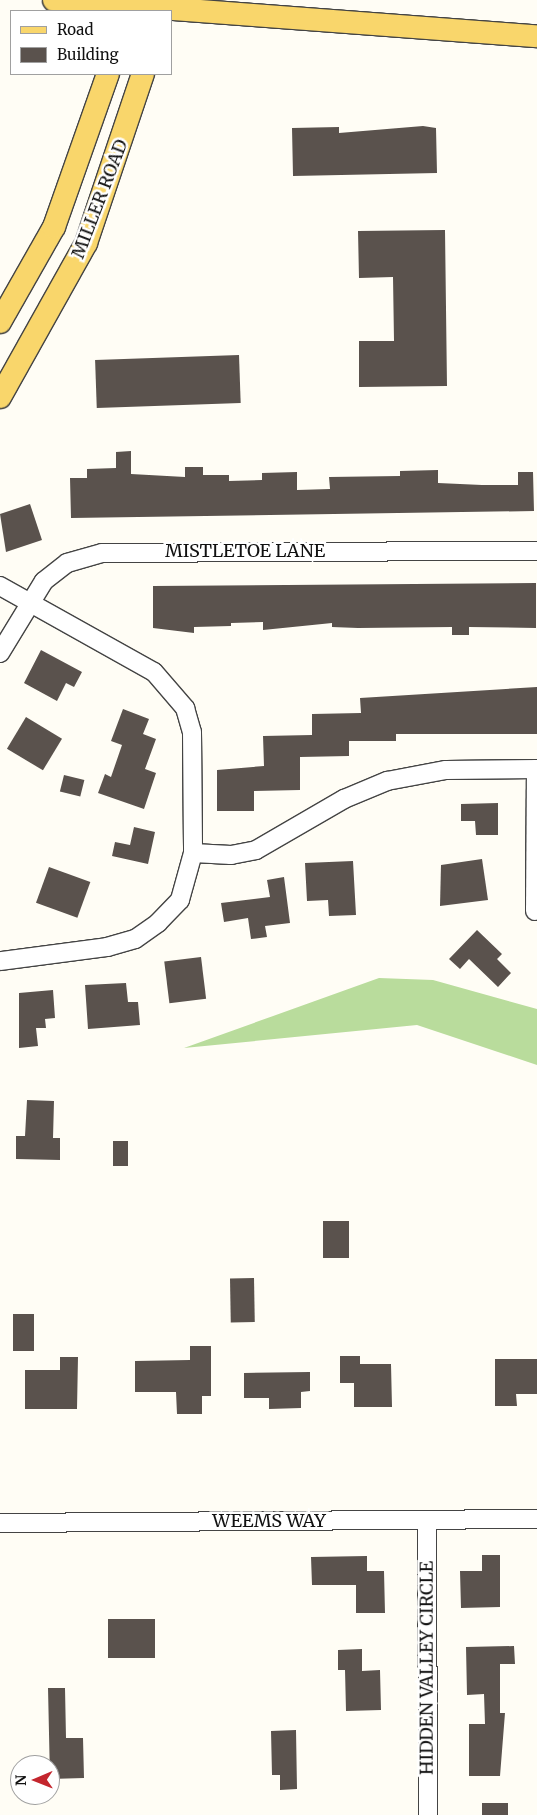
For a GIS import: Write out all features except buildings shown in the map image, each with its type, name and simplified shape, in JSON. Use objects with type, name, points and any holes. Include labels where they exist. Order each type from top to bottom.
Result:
[{"type":"main road","points":[[54,0],[159,6],[537,36]]},
{"type":"main road","points":[[229,0],[254,14]]},
{"type":"main road","name":"MILLER ROAD","points":[[0,322],[54,227],[108,75]]},
{"type":"main road","name":"MILLER ROAD","points":[[0,397],[86,243],[143,75]]},
{"type":"street","name":"MISTLETOE LANE","points":[[0,652],[29,602],[44,581],[67,563],[102,553],[537,551]]},
{"type":"street","points":[[0,586],[154,672],[185,708],[192,732],[193,853],[180,900],[158,923],[135,939],[107,947],[0,961]]},
{"type":"street","points":[[193,853],[231,855],[256,850],[344,799],[387,781],[446,770],[536,769],[535,911]]},
{"type":"street","name":"WEEMS WAY","points":[[0,1523],[537,1519]]},
{"type":"street","name":"HIDDEN VALLEY CIRCLE","points":[[427,1520],[428,1815]]},
{"type":"green space","points":[[379,978],[433,980],[537,1009],[537,1065],[417,1025],[184,1048]]}]
